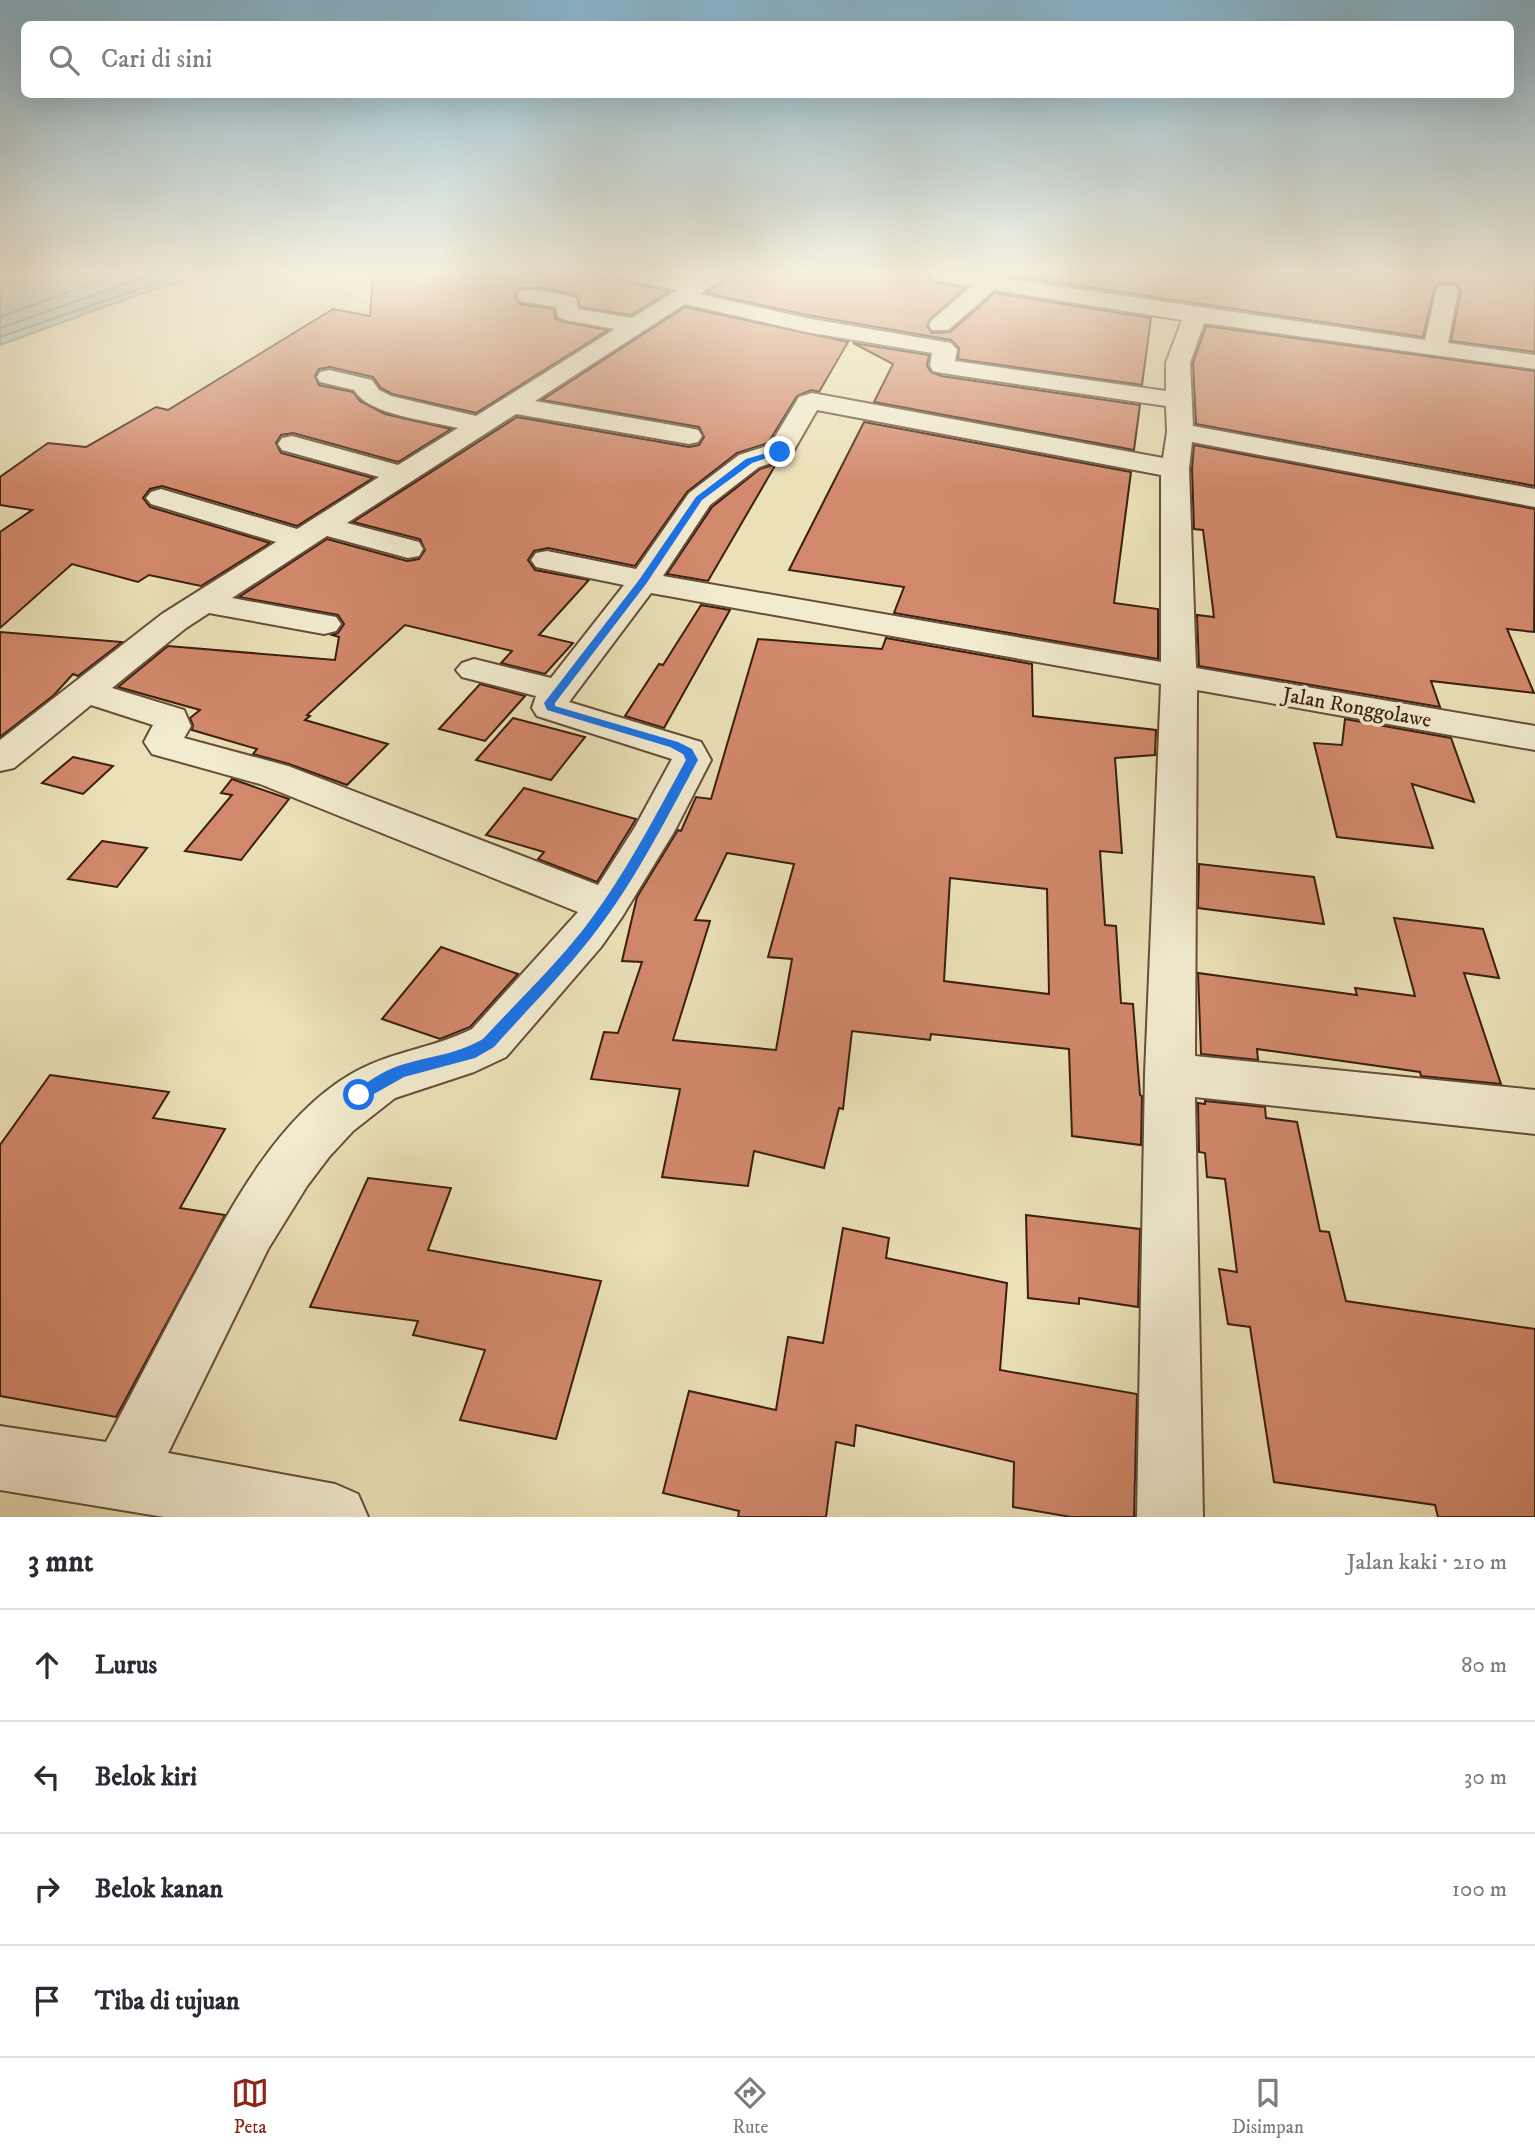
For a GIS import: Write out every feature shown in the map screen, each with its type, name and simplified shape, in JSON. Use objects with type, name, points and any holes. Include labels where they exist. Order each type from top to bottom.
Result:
[{"type":"street","points":[[0,759],[174,621],[602,346]]},
{"type":"street","points":[[930,346],[946,350],[942,366],[1179,400]]},
{"type":"street","points":[[1170,1517],[1170,1074],[1179,678],[1175,469],[1180,432],[1178,363],[1184,346]]},
{"type":"street","points":[[1412,346],[1535,362]]},
{"type":"street","points":[[329,377],[363,385],[369,395],[382,402],[479,425]]},
{"type":"street","points":[[123,1477],[235,1254],[268,1199],[326,1125],[359,1095],[380,1081],[401,1071],[470,1054],[488,1043],[585,936],[653,832],[692,760],[688,751],[550,708],[550,703],[643,581],[699,499],[749,461],[780,452],[808,402],[812,401],[1175,469]]},
{"type":"street","points":[[510,405],[690,436]]},
{"type":"street","points":[[1180,432],[1535,498]]},
{"type":"street","points":[[292,444],[402,475]]},
{"type":"street","points":[[161,498],[312,533],[408,549]]},
{"type":"street","name":"Jalan Ronggolawe","points":[[547,560],[643,581],[1179,678],[1535,738]]},
{"type":"street","points":[[204,602],[248,613],[295,617],[324,624]]},
{"type":"street","points":[[474,670],[559,691]]},
{"type":"street","points":[[85,692],[171,718],[172,726],[163,742],[166,745],[274,775],[607,906]]},
{"type":"street","points":[[1170,1074],[1535,1112]]},
{"type":"street","points":[[0,1458],[123,1477],[335,1517]]},
{"type":"building","points":[[273,346],[583,346],[476,413],[392,394],[381,388],[373,377],[330,367],[319,369],[315,376],[319,385],[353,392],[360,401],[385,414],[451,429],[398,462],[293,433],[281,435],[276,443],[281,453],[373,478],[297,526],[162,486],[150,489],[143,498],[150,507],[270,543],[201,586],[149,575],[138,582],[72,564],[0,628],[0,532],[32,510],[0,505],[0,477],[48,443],[86,447],[156,407],[168,410]]},
{"type":"building","points":[[625,346],[846,346],[819,392],[811,390],[797,396],[768,443],[737,453],[687,492],[635,566],[548,548],[534,551],[528,560],[535,570],[589,580],[539,635],[573,643],[545,674],[501,663],[512,651],[405,625],[307,715],[310,716],[305,720],[388,744],[347,785],[253,754],[257,749],[192,730],[190,718],[200,710],[118,687],[168,646],[335,660],[339,637],[332,635],[338,633],[344,624],[338,615],[239,597],[327,539],[407,561],[419,559],[425,550],[420,539],[353,522],[517,417],[689,447],[699,445],[704,437],[699,427],[542,400]]},
{"type":"building","points":[[858,346],[929,355],[927,366],[931,372],[941,376],[1140,405],[1134,450],[874,402],[893,364]]},
{"type":"building","points":[[957,346],[1147,346],[1142,385],[958,359]]},
{"type":"building","points":[[1199,346],[1351,346],[1535,371],[1535,486],[1196,424],[1193,363]]},
{"type":"building","points":[[1488,346],[1535,346],[1535,352]]},
{"type":"building","points":[[864,422],[1131,472],[1114,603],[1158,609],[1158,659],[894,613],[904,587],[789,570]]},
{"type":"building","points":[[1194,445],[1535,509],[1534,632],[1507,629],[1534,693],[1431,681],[1440,707],[1199,666],[1197,615],[1214,617],[1203,530],[1194,529]]},
{"type":"building","points":[[776,464],[708,581],[667,574],[712,507],[760,469]]},
{"type":"building","points":[[701,605],[730,610],[664,728],[625,716],[659,664],[663,665]]},
{"type":"building","points":[[0,632],[122,642],[78,676],[73,674],[54,695],[0,737]]},
{"type":"building","points":[[886,638],[1032,664],[1033,716],[1156,730],[1155,755],[1115,758],[1122,853],[1100,851],[1105,925],[1116,926],[1121,1003],[1133,1004],[1142,1096],[1141,1145],[1072,1136],[1069,1049],[931,1034],[930,1040],[852,1031],[843,1109],[839,1108],[824,1168],[754,1151],[748,1186],[662,1177],[680,1089],[591,1079],[604,1032],[618,1033],[642,962],[622,961],[637,897],[678,830],[681,831],[696,797],[711,799],[758,639],[882,649]],"holes":[[[727,853],[794,864],[768,957],[792,959],[776,1050],[673,1040],[710,921],[695,920]],[[950,878],[1047,889],[1049,994],[944,981]]]},
{"type":"building","points":[[480,684],[525,696],[485,741],[439,729]]},
{"type":"building","points":[[513,718],[585,737],[551,780],[476,760]]},
{"type":"building","points":[[1345,719],[1451,738],[1474,802],[1412,784],[1433,848],[1337,837],[1314,743],[1342,745]]},
{"type":"building","points":[[73,757],[113,766],[83,794],[42,783]]},
{"type":"building","points":[[232,779],[289,799],[241,860],[185,851],[232,795],[221,793]]},
{"type":"building","points":[[524,788],[636,819],[597,882],[538,859],[544,852],[486,835]]},
{"type":"building","points":[[102,841],[147,848],[117,887],[68,879]]},
{"type":"building","points":[[1199,864],[1314,877],[1324,924],[1198,908]]},
{"type":"building","points":[[1394,918],[1483,929],[1499,978],[1464,973],[1501,1084],[1421,1076],[1420,1072],[1257,1049],[1258,1060],[1201,1054],[1198,973],[1357,995],[1355,988],[1415,996]]},
{"type":"building","points":[[441,947],[518,974],[470,1027],[440,1039],[382,1019]]},
{"type":"building","points":[[50,1075],[169,1092],[153,1118],[225,1129],[180,1208],[225,1215],[116,1417],[0,1396],[0,1145]]},
{"type":"building","points":[[1205,1101],[1265,1107],[1266,1118],[1297,1122],[1320,1231],[1329,1232],[1346,1301],[1535,1329],[1535,1517],[1438,1517],[1435,1505],[1274,1482],[1250,1327],[1228,1324],[1219,1269],[1237,1272],[1225,1179],[1207,1177],[1205,1153],[1199,1152],[1198,1103],[1205,1104]]},
{"type":"building","points":[[368,1178],[451,1188],[428,1250],[601,1281],[556,1439],[460,1420],[485,1350],[413,1335],[418,1321],[310,1307]]},
{"type":"building","points":[[1026,1215],[1140,1229],[1138,1307],[1079,1298],[1079,1304],[1028,1298]]},
{"type":"building","points":[[843,1228],[889,1238],[886,1258],[1007,1283],[1000,1370],[1137,1394],[1134,1517],[1071,1517],[1013,1507],[1014,1462],[856,1425],[854,1446],[836,1442],[826,1517],[738,1517],[739,1511],[663,1493],[689,1391],[776,1410],[788,1337],[823,1343]]},
{"type":"route","points":[[359,1095],[401,1071],[470,1054],[488,1043],[585,936],[607,906],[653,832],[692,760],[688,751],[674,745],[550,708],[550,703],[643,582],[699,499],[749,461],[780,452]]}]
